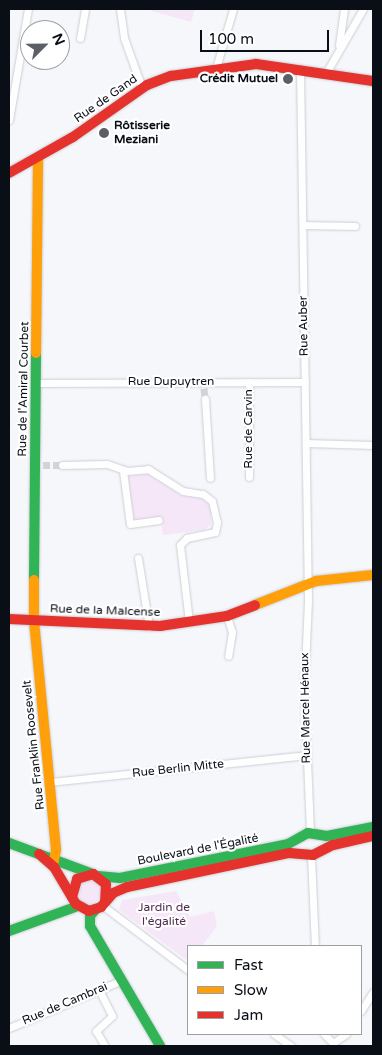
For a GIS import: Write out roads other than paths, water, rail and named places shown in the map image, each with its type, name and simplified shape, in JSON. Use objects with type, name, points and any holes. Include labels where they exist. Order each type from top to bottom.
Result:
[{"type":"main road","name":"Rue de Gand","points":[[9,173],[73,137],[142,88],[171,76],[216,68],[256,64],[326,72],[373,81]]},
{"type":"main road","name":"Rue de l'Amiral Courbet","points":[[34,622],[39,465],[37,383],[38,158]]},
{"type":"main road","name":"Rue de la Malcense","points":[[9,618],[34,622],[148,627],[227,616],[307,584],[373,575]]},
{"type":"main road","name":"Rue Franklin Roosevelt","points":[[34,622],[50,782],[55,862]]},
{"type":"main road","name":"Boulevard de l'Égalité","points":[[95,875],[110,879],[127,877],[288,844],[309,835],[327,836],[373,826]]},
{"type":"main road","points":[[309,835],[322,843],[312,854],[300,846],[309,835]]},
{"type":"main road","name":"Boulevard de l'Égalité","points":[[101,905],[113,893],[127,887],[290,853],[312,854],[333,844],[373,836]]},
{"type":"main road","points":[[9,843],[40,854],[55,862],[95,875],[107,887],[101,905],[90,916],[90,926],[160,1046]]},
{"type":"main road","points":[[55,862],[75,902],[86,910],[101,905]]},
{"type":"main road","points":[[75,902],[72,888],[76,879],[95,875]]},
{"type":"main road","points":[[9,932],[75,902]]},
{"type":"street","points":[[9,120],[28,9]]},
{"type":"street","points":[[80,38],[84,9]]},
{"type":"street","points":[[120,9],[124,38],[142,88]]},
{"type":"street","points":[[216,68],[232,9]]},
{"type":"street","points":[[338,49],[344,9]]},
{"type":"street","points":[[326,72],[363,9]]},
{"type":"street","name":"Rue Auber","points":[[300,69],[307,584]]},
{"type":"street","points":[[303,226],[355,226]]},
{"type":"street","name":"Rue de Carvin","points":[[249,382],[249,477]]},
{"type":"street","name":"Rue Dupuytren","points":[[37,383],[204,384],[305,382]]},
{"type":"street","points":[[204,399],[210,478]]},
{"type":"street","points":[[306,443],[373,445]]},
{"type":"street","points":[[62,465],[107,464],[123,471],[152,470],[186,492],[206,496],[214,505],[215,532],[187,538],[180,545],[189,622]]},
{"type":"street","points":[[123,471],[130,524],[158,520]]},
{"type":"street","points":[[138,558],[148,627]]},
{"type":"street","name":"Rue Marcel Hénaux","points":[[307,584],[304,664],[309,835]]},
{"type":"street","points":[[227,616],[232,632],[228,656]]},
{"type":"street","name":"Rue Berlin Mitte","points":[[50,782],[307,755]]},
{"type":"street","points":[[312,854],[315,945]]},
{"type":"street","points":[[101,905],[187,969]]},
{"type":"street","name":"Rue de Cambrai","points":[[9,1028],[122,980]]},
{"type":"street","points":[[100,990],[112,1016],[96,1031],[105,1046]]},
{"type":"street","points":[[362,1009],[373,992]]},
{"type":"street","points":[[275,1035],[291,1046]]},
{"type":"street","points":[[324,1035],[336,1043],[345,1035]]},
{"type":"tunnel","points":[[204,388],[205,399]]},
{"type":"tunnel","points":[[43,465],[62,465]]},
{"type":"place","name":"Crédit Mutuel","points":[[288,79]]},
{"type":"place","name":"Rôtisserie Meziani","points":[[104,133]]},
{"type":"park label","name":"Jardin de l'égalité","points":[[164,915]]}]
